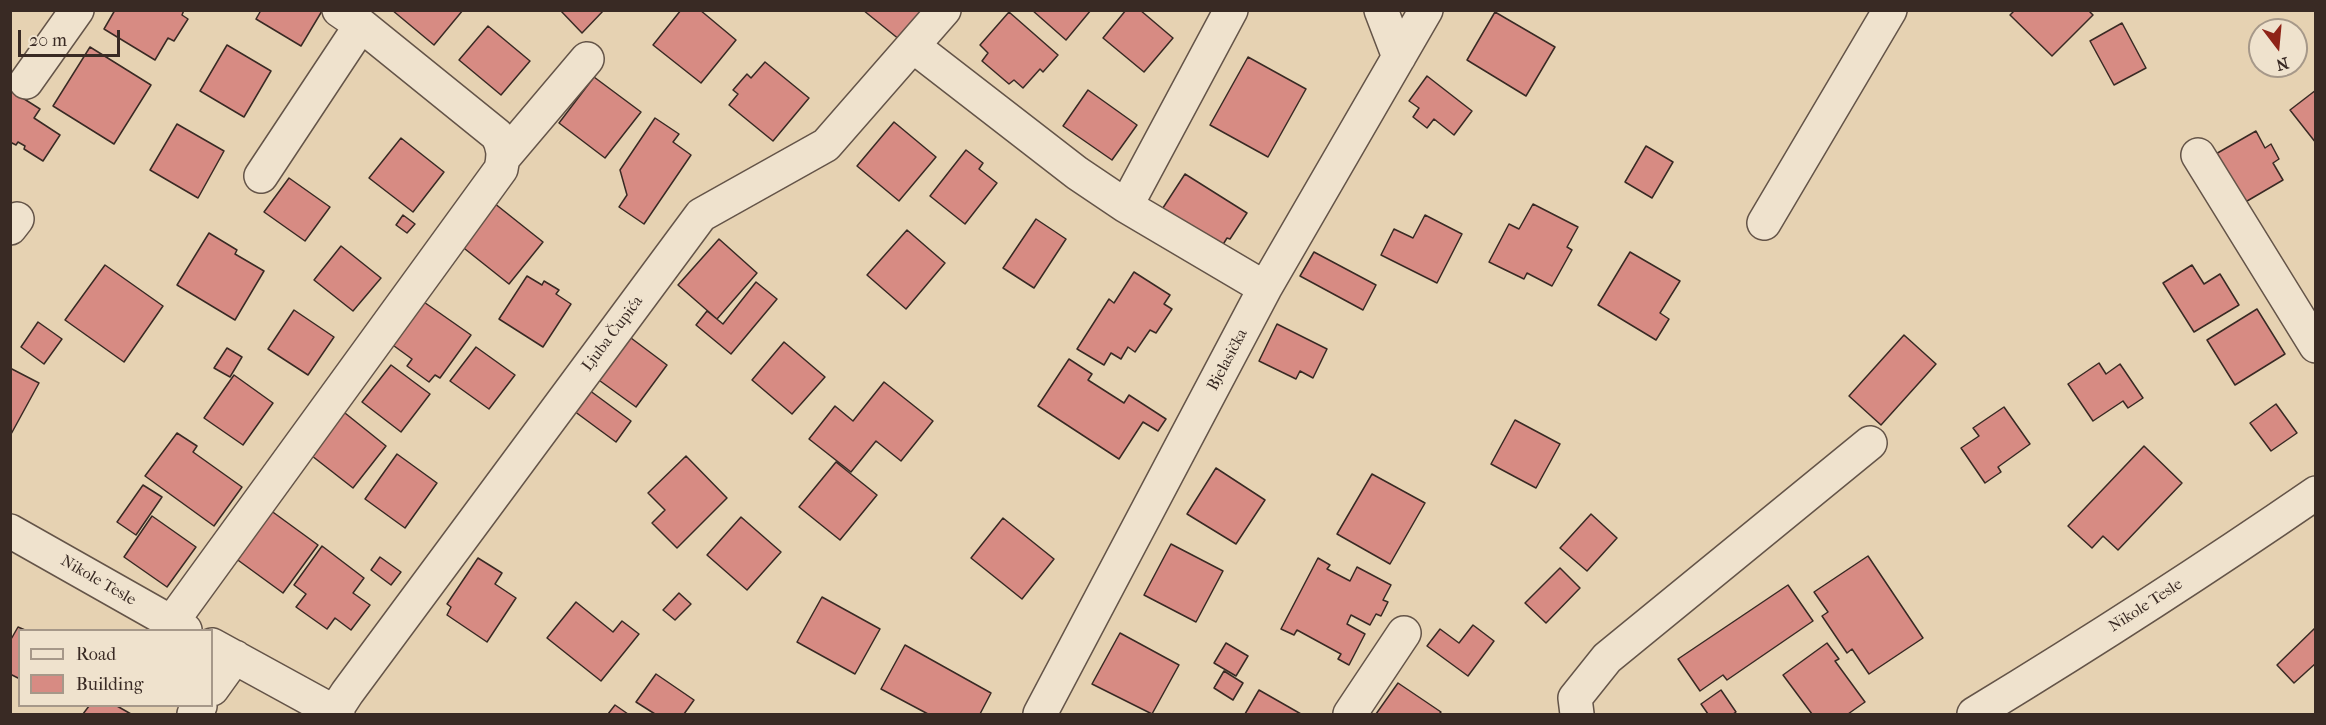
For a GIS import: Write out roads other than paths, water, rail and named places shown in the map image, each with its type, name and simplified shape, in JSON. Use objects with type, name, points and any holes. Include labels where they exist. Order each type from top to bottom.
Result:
[{"type":"street","points":[[26,82],[77,10]]},
{"type":"street","name":"Ljuba Čupića","points":[[336,714],[347,693],[701,214],[826,145],[944,10]]},
{"type":"street","points":[[1126,206],[1232,10]]},
{"type":"street","points":[[1381,10],[1399,57]]},
{"type":"street","name":"Bjelasička","points":[[1040,714],[1265,288],[1426,10]]},
{"type":"street","points":[[1764,224],[1890,10]]},
{"type":"street","points":[[178,627],[501,169],[504,157],[503,144],[497,135],[350,18],[261,176]]},
{"type":"street","points":[[913,46],[1077,173],[1126,206],[1265,288]]},
{"type":"street","points":[[504,157],[587,59]]},
{"type":"street","points":[[2198,156],[2316,346]]},
{"type":"street","points":[[1577,714],[1575,698],[1606,658],[1870,443]]},
{"type":"street","name":"Nikole Tesle","points":[[1974,714],[2048,669],[2316,493]]},
{"type":"street","name":"Nikole Tesle","points":[[10,531],[178,627]]},
{"type":"street","points":[[1350,714],[1404,633]]},
{"type":"street","points":[[213,686],[223,651],[336,714]]}]
